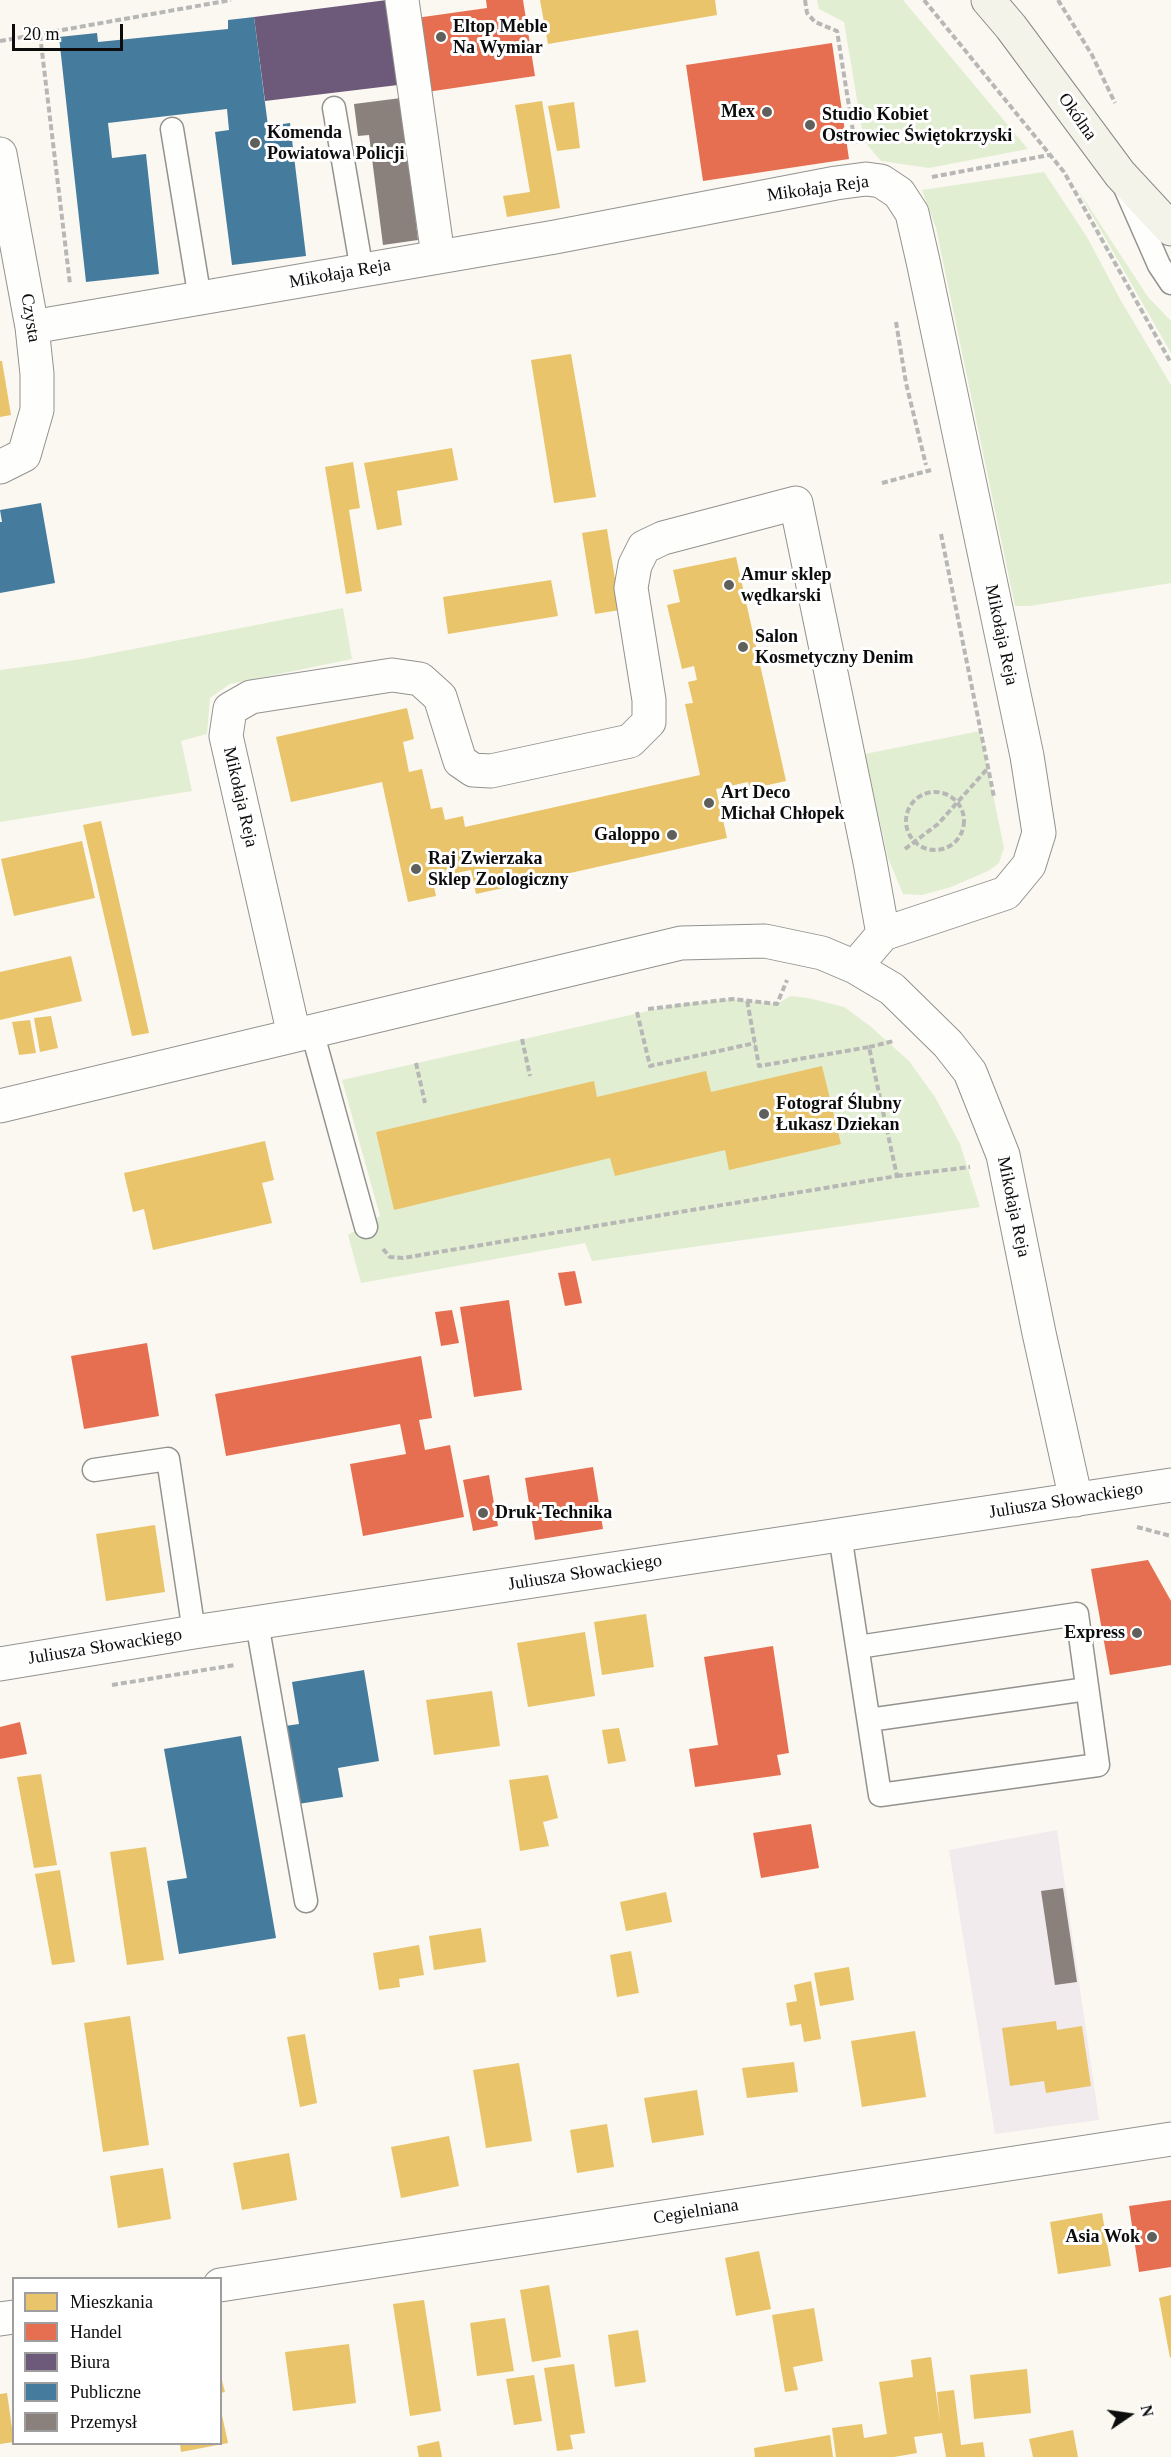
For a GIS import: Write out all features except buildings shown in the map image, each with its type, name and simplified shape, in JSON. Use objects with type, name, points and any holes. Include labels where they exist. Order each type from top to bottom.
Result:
[{"type":"main road","name":"Okólna","points":[[988,0],[1011,27],[1120,174],[1171,229]]},
{"type":"street","points":[[402,0],[438,256]]},
{"type":"street","name":"Czysta","points":[[0,154],[32,327],[37,374],[37,410],[12,461]]},
{"type":"street","name":"Mikołaja Reja","points":[[32,327],[555,237],[866,179],[881,181],[899,193],[912,213],[1028,756],[1040,833],[1029,866],[1006,893],[883,934],[796,503],[663,538],[644,547],[635,565],[631,588],[649,700],[649,722],[630,741],[491,771],[473,770],[460,761],[440,697],[420,679],[392,675],[251,698],[230,709],[226,736],[303,1033]]},
{"type":"street","points":[[855,967],[883,934]]},
{"type":"street","name":"Mikołaja Reja","points":[[0,1106],[681,943],[765,941],[822,952],[855,967],[892,989],[923,1017],[970,1072],[1003,1155],[1076,1500]]},
{"type":"street","name":"Juliusza Słowackiego","points":[[0,1664],[194,1632],[1171,1485]]},
{"type":"street","name":"Cegielniana","points":[[222,2285],[1171,2139]]},
{"type":"lane","points":[[334,108],[362,271]]},
{"type":"lane","points":[[172,129],[200,299]]},
{"type":"lane","points":[[1120,174],[1159,265],[1171,283]]},
{"type":"lane","points":[[303,1033],[366,1227]]},
{"type":"lane","points":[[94,1470],[168,1459],[194,1632]]},
{"type":"lane","points":[[840,1535],[880,1795],[1098,1765],[1077,1614],[858,1647]]},
{"type":"lane","points":[[257,1623],[306,1900]]},
{"type":"lane","points":[[869,1720],[1087,1689]]},
{"type":"path","points":[[0,41],[231,0]]},
{"type":"path","points":[[805,0],[807,14],[815,22],[837,31],[856,149],[881,181],[915,180],[1049,155]]},
{"type":"path","points":[[924,0],[1064,172],[1171,363]]},
{"type":"path","points":[[1058,0],[1092,54],[1115,104]]},
{"type":"path","points":[[40,35],[74,319]]},
{"type":"path","points":[[896,317],[906,383],[930,483]]},
{"type":"path","points":[[882,483],[964,462]]},
{"type":"path","points":[[940,528],[995,801]]},
{"type":"path","points":[[898,855],[938,824],[988,768]]},
{"type":"path","points":[[936,791],[945,793],[958,803],[965,820],[960,837],[954,844],[946,849],[928,850],[914,841],[906,824],[906,816],[913,801],[936,791]]},
{"type":"path","points":[[648,1010],[732,999],[777,1004],[788,978],[797,981]]},
{"type":"path","points":[[747,1000],[759,1066],[869,1047],[901,1039]]},
{"type":"path","points":[[637,1012],[650,1066],[754,1043]]},
{"type":"path","points":[[522,1039],[530,1076]]},
{"type":"path","points":[[869,1047],[897,1176]]},
{"type":"path","points":[[416,1063],[425,1103]]},
{"type":"path","points":[[366,1227],[390,1257],[403,1258],[897,1176],[978,1166]]},
{"type":"shaded area","points":[[1057,1830],[1099,2120],[995,2134],[949,1850]]},
{"type":"green space","points":[[817,0],[903,0],[1028,149],[929,168],[881,161],[864,141],[844,22],[819,9]]},
{"type":"green space","points":[[1044,172],[1087,237],[1120,299],[1171,385],[1171,583],[1030,606],[1015,606],[936,228],[922,190]]},
{"type":"green space","points":[[1076,187],[1148,297],[1171,321],[1171,353]]},
{"type":"green space","points":[[343,608],[352,659],[230,684],[210,698],[207,734],[181,741],[192,791],[0,822],[0,670],[82,659]]},
{"type":"green space","points":[[980,731],[1004,848],[999,863],[988,871],[951,887],[922,895],[903,894],[888,858],[865,754]]},
{"type":"green space","points":[[790,996],[844,1007],[870,1026],[909,1061],[935,1097],[960,1144],[980,1207],[592,1261],[585,1243],[361,1283],[348,1235],[380,1216],[342,1080],[675,1005],[732,999],[777,1004]]},
{"type":"place","name":"Eltop Meble Na Wymiar","points":[[441,37]]},
{"type":"place","name":"Mex","points":[[767,112]]},
{"type":"place","name":"Studio Kobiet Ostrowiec Świętokrzyski","points":[[810,125]]},
{"type":"place","name":"Komenda Powiatowa Policji","points":[[255,143]]},
{"type":"place","name":"Amur sklep wędkarski","points":[[729,585]]},
{"type":"place","name":"Salon Kosmetyczny Denim","points":[[743,647]]},
{"type":"place","name":"Art Deco Michał Chłopek","points":[[709,803]]},
{"type":"place","name":"Galoppo","points":[[672,835]]},
{"type":"place","name":"Raj Zwierzaka Sklep Zoologiczny","points":[[416,869]]},
{"type":"place","name":"Fotograf Ślubny Łukasz Dziekan","points":[[764,1114]]},
{"type":"place","name":"Druk-Technika","points":[[483,1513]]},
{"type":"place","name":"Express","points":[[1137,1633]]},
{"type":"place","name":"Asia Wok","points":[[1152,2237]]}]
